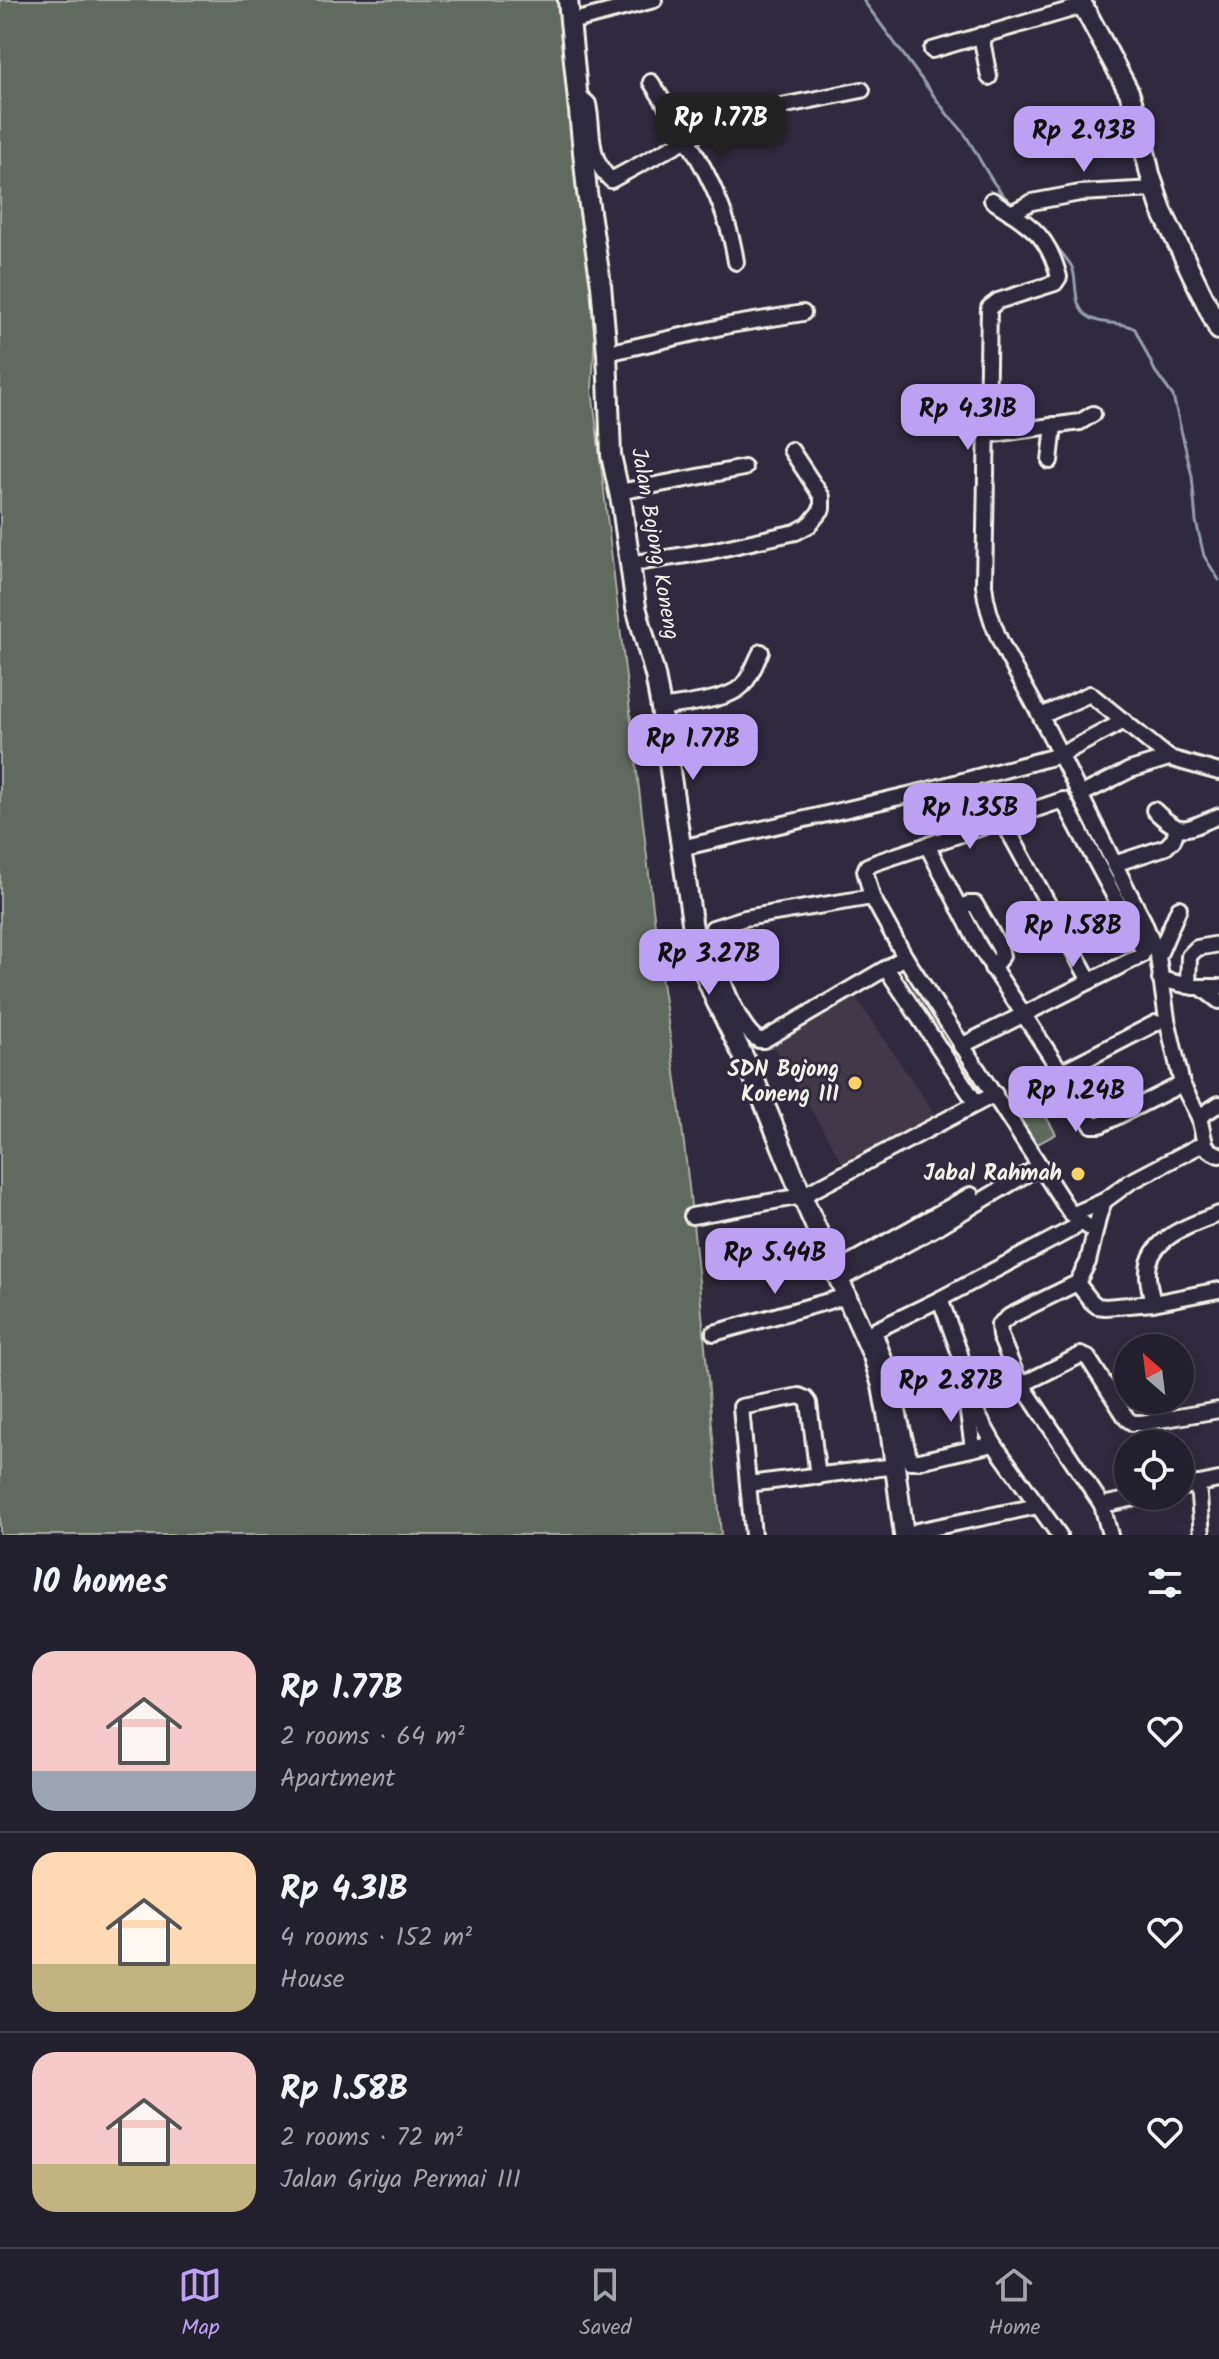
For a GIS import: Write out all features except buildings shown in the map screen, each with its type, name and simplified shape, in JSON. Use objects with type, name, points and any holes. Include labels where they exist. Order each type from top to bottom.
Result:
[{"type":"street","name":"Jalan Bojong Koneng","points":[[568,0],[587,192],[601,285],[611,455],[636,607],[661,708],[693,929],[704,972],[716,1001],[753,1076],[879,1374],[910,1533]]},
{"type":"street","points":[[570,22],[654,0]]},
{"type":"street","points":[[932,50],[1082,3],[1134,104],[1162,211],[1219,330]]},
{"type":"street","points":[[981,35],[989,77]]},
{"type":"street","points":[[651,82],[688,140],[720,200],[736,262]]},
{"type":"street","points":[[577,94],[588,104],[595,158],[611,180],[736,115],[862,90]]},
{"type":"street","points":[[1012,213],[1032,202],[1080,193],[1155,189]]},
{"type":"street","points":[[992,200],[1035,229],[1047,244],[1059,277],[1055,283],[998,301],[989,308],[986,605],[1006,653],[1144,922],[1158,957],[1167,1019],[1182,1084],[1199,1117],[1209,1150],[1219,1155]]},
{"type":"street","points":[[607,353],[730,325],[803,313]]},
{"type":"street","points":[[987,435],[1080,422],[1093,414]]},
{"type":"street","points":[[1050,461],[1054,425]]},
{"type":"street","points":[[629,564],[711,551],[796,532],[809,525],[822,509],[822,497],[791,450]]},
{"type":"street","points":[[619,492],[744,468]]},
{"type":"street","points":[[661,708],[737,690],[749,678],[761,652]]},
{"type":"street","points":[[1041,716],[1090,694],[1169,758],[1219,772]]},
{"type":"street","points":[[681,848],[925,791],[1060,755],[1124,721]]},
{"type":"street","points":[[1080,795],[1130,770],[1169,758]]},
{"type":"street","points":[[961,1046],[1142,955],[1143,950],[1063,800],[867,866],[865,871],[872,897],[905,957],[961,1046],[995,1094],[1053,1189],[1077,1218],[1095,1231]]},
{"type":"street","points":[[1154,810],[1177,829],[1219,816]]},
{"type":"street","points":[[1003,821],[1090,981]]},
{"type":"street","points":[[1114,864],[1166,847],[1177,829]]},
{"type":"street","points":[[927,845],[992,968],[1092,1125],[1100,1125],[1182,1084]]},
{"type":"street","points":[[872,897],[745,918],[713,928],[712,944],[718,968],[741,1019],[751,1035],[764,1040],[905,957]]},
{"type":"street","points":[[1158,957],[1179,908]]},
{"type":"street","points":[[1219,944],[1197,948],[1189,956],[1195,987],[1219,1001]]},
{"type":"street","points":[[890,974],[976,1103]]},
{"type":"street","points":[[1160,979],[1195,987],[1219,987]]},
{"type":"street","points":[[1061,1072],[1156,1023]]},
{"type":"street","points":[[692,1216],[803,1195],[995,1094]]},
{"type":"street","points":[[1199,1117],[1219,1104]]},
{"type":"street","points":[[994,1444],[910,1461],[876,1330],[1072,1229],[1077,1218],[1130,1182],[1207,1144]]},
{"type":"street","points":[[714,1333],[840,1282],[1038,1162]]},
{"type":"street","points":[[1104,1201],[1088,1262],[1077,1283],[1010,1316],[999,1325],[1000,1336],[1021,1385],[1102,1505],[1110,1535]]},
{"type":"street","points":[[1153,1303],[1147,1272],[1156,1249],[1168,1237],[1219,1214]]},
{"type":"street","points":[[1077,1283],[1097,1306],[1105,1307],[1153,1303],[1219,1290]]},
{"type":"street","points":[[940,1299],[960,1354],[970,1401],[994,1444],[1059,1535]]},
{"type":"street","points":[[1021,1385],[1081,1355],[1088,1358],[1127,1419],[1133,1423],[1219,1410]]},
{"type":"street","points":[[753,1535],[741,1407],[804,1396],[809,1403],[818,1477]]},
{"type":"street","points":[[970,1401],[968,1413],[973,1448]]},
{"type":"street","points":[[748,1484],[896,1466]]},
{"type":"street","points":[[1194,1485],[1219,1480]]},
{"type":"street","points":[[1198,1484],[1202,1535]]},
{"type":"street","points":[[1102,1505],[1114,1502]]},
{"type":"street","points":[[910,1533],[1038,1506]]},
{"type":"shaded area","name":"SDN Bojong Koneng III","points":[[853,993],[936,1116],[845,1167],[771,1042]]},
{"type":"green space","points":[[0,0],[563,0],[595,333],[592,389],[661,976],[689,1185],[721,1535],[0,1535]]},
{"type":"green space","points":[[1031,1090],[1056,1134],[1036,1145],[1011,1102]]},
{"type":"waterway","points":[[863,0],[965,134],[995,184],[1015,206]]},
{"type":"waterway","points":[[1052,241],[1072,267],[1082,310],[1092,319],[1135,329],[1155,371],[1173,396],[1192,476],[1196,521],[1204,556],[1219,580]]},
{"type":"place","name":"SDN Bojong Koneng III","points":[[855,1083]]},
{"type":"place","name":"Jabal Rahmah","points":[[1078,1174]]}]
